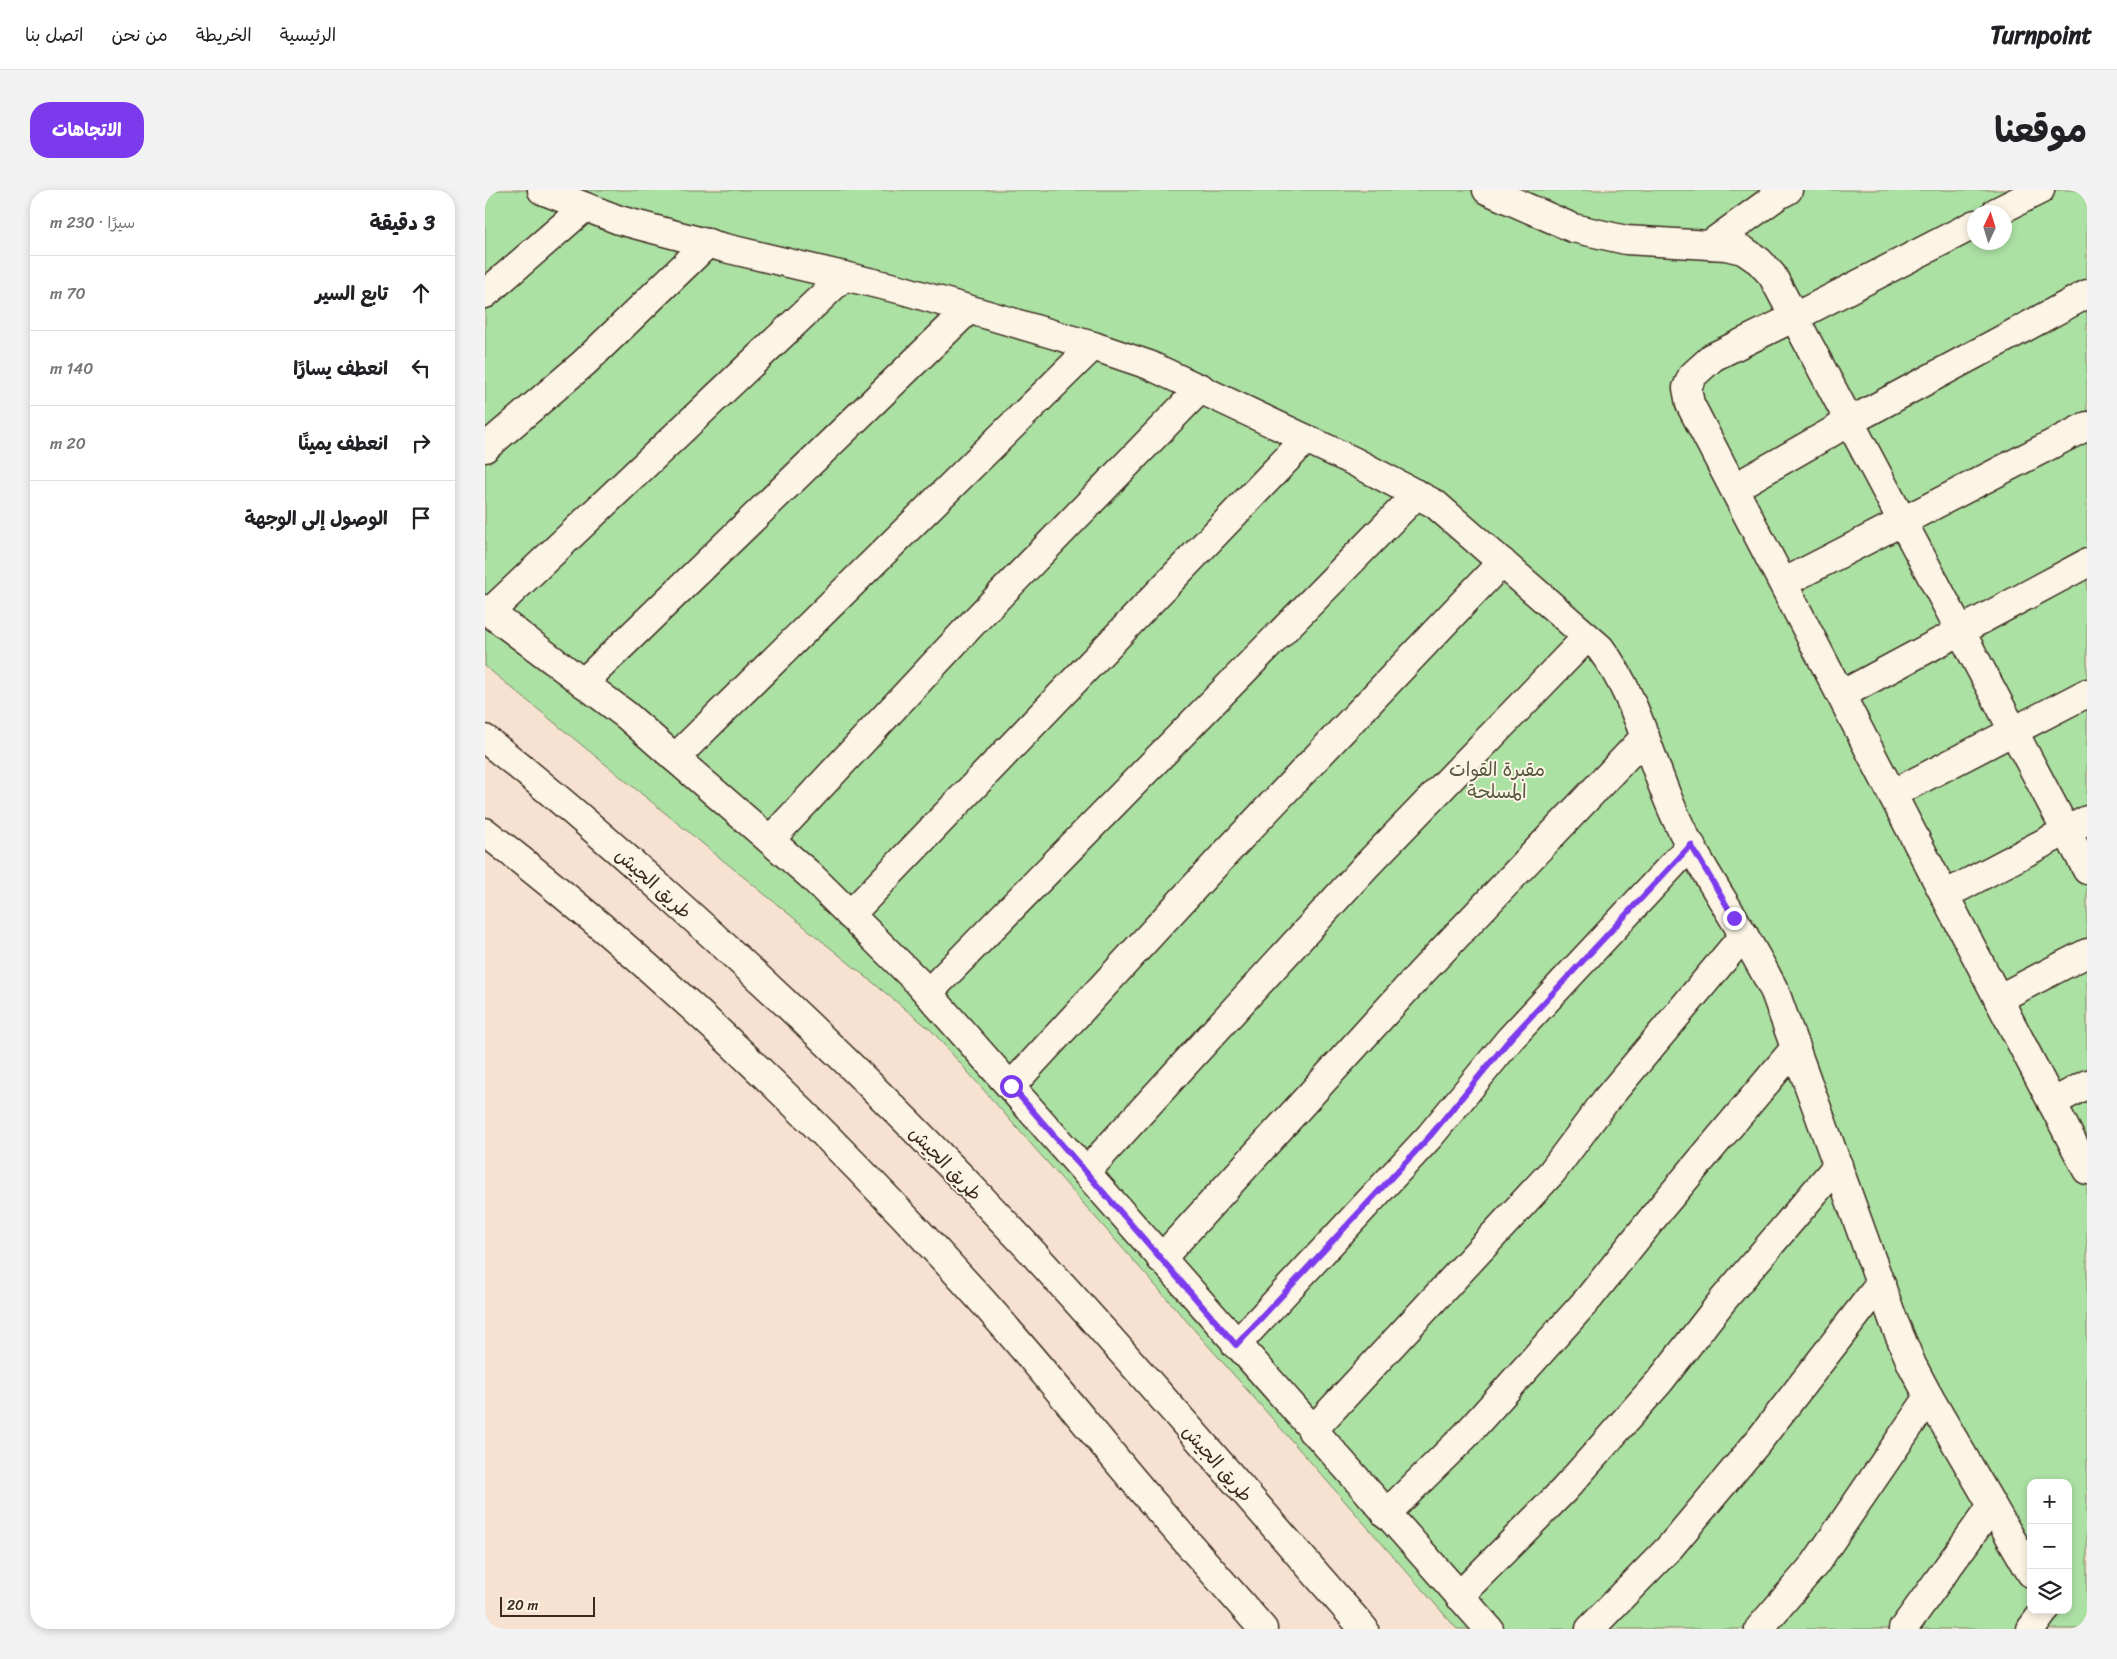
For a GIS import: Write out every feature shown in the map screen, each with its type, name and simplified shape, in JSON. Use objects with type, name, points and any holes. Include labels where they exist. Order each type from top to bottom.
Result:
[{"type":"main road","points":[[542,190],[619,220],[903,290],[1093,346],[1149,365],[1306,439],[1435,504],[1600,648],[1615,667],[1678,820],[1775,992],[1912,1365],[2029,1569]]},
{"type":"main road","points":[[1487,190],[1524,196],[1573,228],[1625,240],[1726,246],[1743,250],[1759,261],[1772,275],[2013,731],[2077,826],[2087,870]]},
{"type":"main road","points":[[1709,245],[1788,190]]},
{"type":"main road","points":[[2010,205],[2040,190]]},
{"type":"main road","points":[[485,294],[585,207]]},
{"type":"main road","points":[[1967,228],[1713,357],[1691,376],[1687,388],[1690,404],[2087,1170]]},
{"type":"main road","points":[[485,448],[584,363],[707,243]]},
{"type":"main road","points":[[844,276],[487,611],[626,715],[770,840],[850,915],[928,993],[1161,1260],[1489,1629]]},
{"type":"main road","points":[[1734,488],[1849,422],[2087,294]]},
{"type":"main road","points":[[583,683],[968,310]]},
{"type":"main road","points":[[675,758],[1093,346]]},
{"type":"main road","points":[[770,840],[970,626],[1201,388]]},
{"type":"main road","points":[[1783,584],[2087,426]]},
{"type":"main road","points":[[850,915],[1306,439]]},
{"type":"main road","points":[[928,993],[1417,494]]},
{"type":"main road","points":[[1011,1086],[1231,848],[1502,562]]},
{"type":"main road","points":[[1841,695],[2087,563]]},
{"type":"main road","points":[[1086,1172],[1365,867],[1587,637]]},
{"type":"main road","points":[[1892,794],[2087,693]]},
{"type":"main road","points":[[1161,1260],[1422,972],[1645,737]]},
{"type":"main road","name":"طريق الجيش","points":[[485,739],[606,840],[713,936],[921,1136],[1021,1240],[1118,1347],[1365,1629]]},
{"type":"main road","points":[[1945,895],[2077,826]]},
{"type":"main road","points":[[485,832],[601,928],[699,1015],[794,1105],[886,1197],[993,1314],[1263,1629]]},
{"type":"main road","points":[[1236,1345],[1430,1136],[1510,1039],[1691,845]]},
{"type":"main road","points":[[1312,1431],[1552,1172],[1606,1100],[1744,935]]},
{"type":"main road","points":[[1998,999],[2087,953]]},
{"type":"main road","points":[[1386,1514],[1465,1436],[1589,1298],[1660,1209],[1796,1047]]},
{"type":"main road","points":[[2052,1103],[2087,1084]]},
{"type":"main road","points":[[1459,1596],[1564,1490],[1647,1396],[1723,1300],[1838,1164]]},
{"type":"main road","points":[[1590,1629],[1670,1547],[1757,1443],[1881,1283]]},
{"type":"main road","points":[[1759,1629],[1815,1564],[1929,1397]]},
{"type":"main road","points":[[1903,1629],[1992,1506]]},
{"type":"main road","points":[[2031,1629],[2043,1614]]},
{"type":"main road","points":[[2048,1614],[2056,1629]]},
{"type":"green space","name":"مقبرة القوات المسلحة","points":[[485,190],[2087,190],[2087,1629],[1457,1629],[931,1030],[485,666]]},
{"type":"route","points":[[1011,1086],[1236,1345],[1430,1136],[1510,1039],[1691,845],[1734,918]]}]
